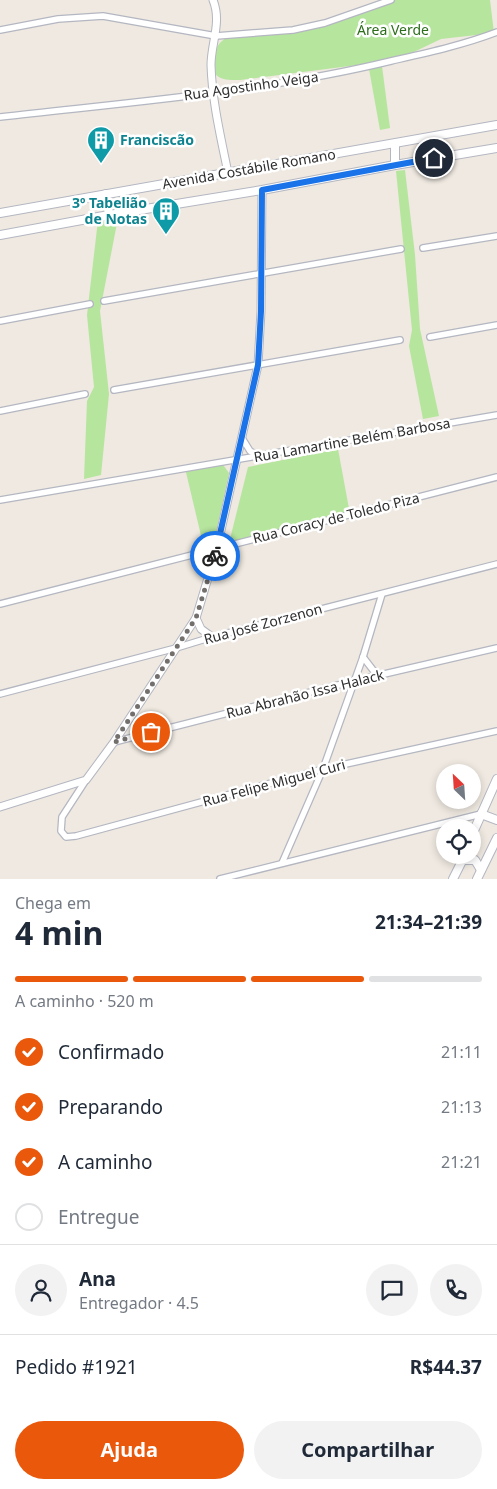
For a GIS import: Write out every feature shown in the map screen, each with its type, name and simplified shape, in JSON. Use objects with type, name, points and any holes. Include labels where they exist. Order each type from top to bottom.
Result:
[{"type":"main road","name":"Avenida Costábile Romano","points":[[0,213],[497,125]]},
{"type":"main road","points":[[394,144],[395,164]]},
{"type":"main road","name":"Avenida Costábile Romano","points":[[0,235],[262,190],[395,164],[497,148]]},
{"type":"main road","points":[[106,194],[109,215]]},
{"type":"main road","points":[[479,819],[497,779]]},
{"type":"main road","points":[[481,814],[497,820]]},
{"type":"main road","points":[[477,879],[497,838]]},
{"type":"main road","points":[[453,879],[461,864]]},
{"type":"main road","points":[[478,864],[482,870]]},
{"type":"street","points":[[0,30],[58,19],[103,16],[216,36],[293,30],[325,23],[391,0]]},
{"type":"street","points":[[216,1],[216,36],[211,64],[213,93],[228,173]]},
{"type":"street","name":"Rua Agostinho Veiga","points":[[0,117],[213,93],[343,72],[418,56],[497,32]]},
{"type":"street","points":[[0,807],[86,780],[114,742],[196,618],[217,548],[258,365],[262,274],[262,190]]},
{"type":"street","points":[[423,248],[497,236]]},
{"type":"street","points":[[104,301],[401,249]]},
{"type":"street","points":[[0,321],[90,304]]},
{"type":"street","points":[[430,336],[497,325]]},
{"type":"street","points":[[114,390],[400,340]]},
{"type":"street","points":[[0,412],[85,394]]},
{"type":"street","name":"Rua Lamartine Belém Barbosa","points":[[0,500],[497,415]]},
{"type":"street","points":[[242,438],[250,451],[258,456]]},
{"type":"street","name":"Rua Coracy de Toledo Piza","points":[[0,604],[497,477]]},
{"type":"street","name":"Rua José Zorzenon","points":[[0,694],[497,564]]},
{"type":"street","points":[[282,863],[323,769],[363,657],[382,594]]},
{"type":"street","points":[[196,618],[201,629],[212,637]]},
{"type":"street","name":"Rua Abrahão Issa Halack","points":[[114,742],[354,681],[497,648]]},
{"type":"street","points":[[363,657],[369,666],[380,675]]},
{"type":"street","name":"Rua Felipe Miguel Curi","points":[[86,780],[62,817],[60,826],[63,835],[70,837],[323,769],[497,731]]},
{"type":"street","points":[[223,879],[481,814]]},
{"type":"green space","name":"Área Verde","points":[[391,0],[490,0],[494,33],[441,39],[397,60],[240,80],[223,79],[215,74],[215,56],[218,46],[220,42],[231,36],[308,27]]},
{"type":"green space","name":"Área Verde","points":[[382,66],[390,128],[380,130],[369,69]]},
{"type":"green space","points":[[405,170],[415,255],[420,329],[439,416],[423,419],[409,346],[412,330],[396,171]]},
{"type":"green space","points":[[118,218],[100,311],[109,394],[101,475],[84,479],[87,401],[94,387],[87,315],[98,220]]},
{"type":"green space","points":[[338,449],[350,514],[228,547],[248,467]]},
{"type":"green space","points":[[221,462],[229,473],[215,537],[212,542],[203,544],[185,468]]},
{"type":"way so far","points":[[151,732],[114,742],[196,618],[215,556]]},
{"type":"place","name":"Franciscão","points":[[101,164]]},
{"type":"place","name":"3º Tabelião de Notas","points":[[166,235]]},
{"type":"route","points":[[215,556],[258,365],[261,311],[262,190],[434,158]]}]
